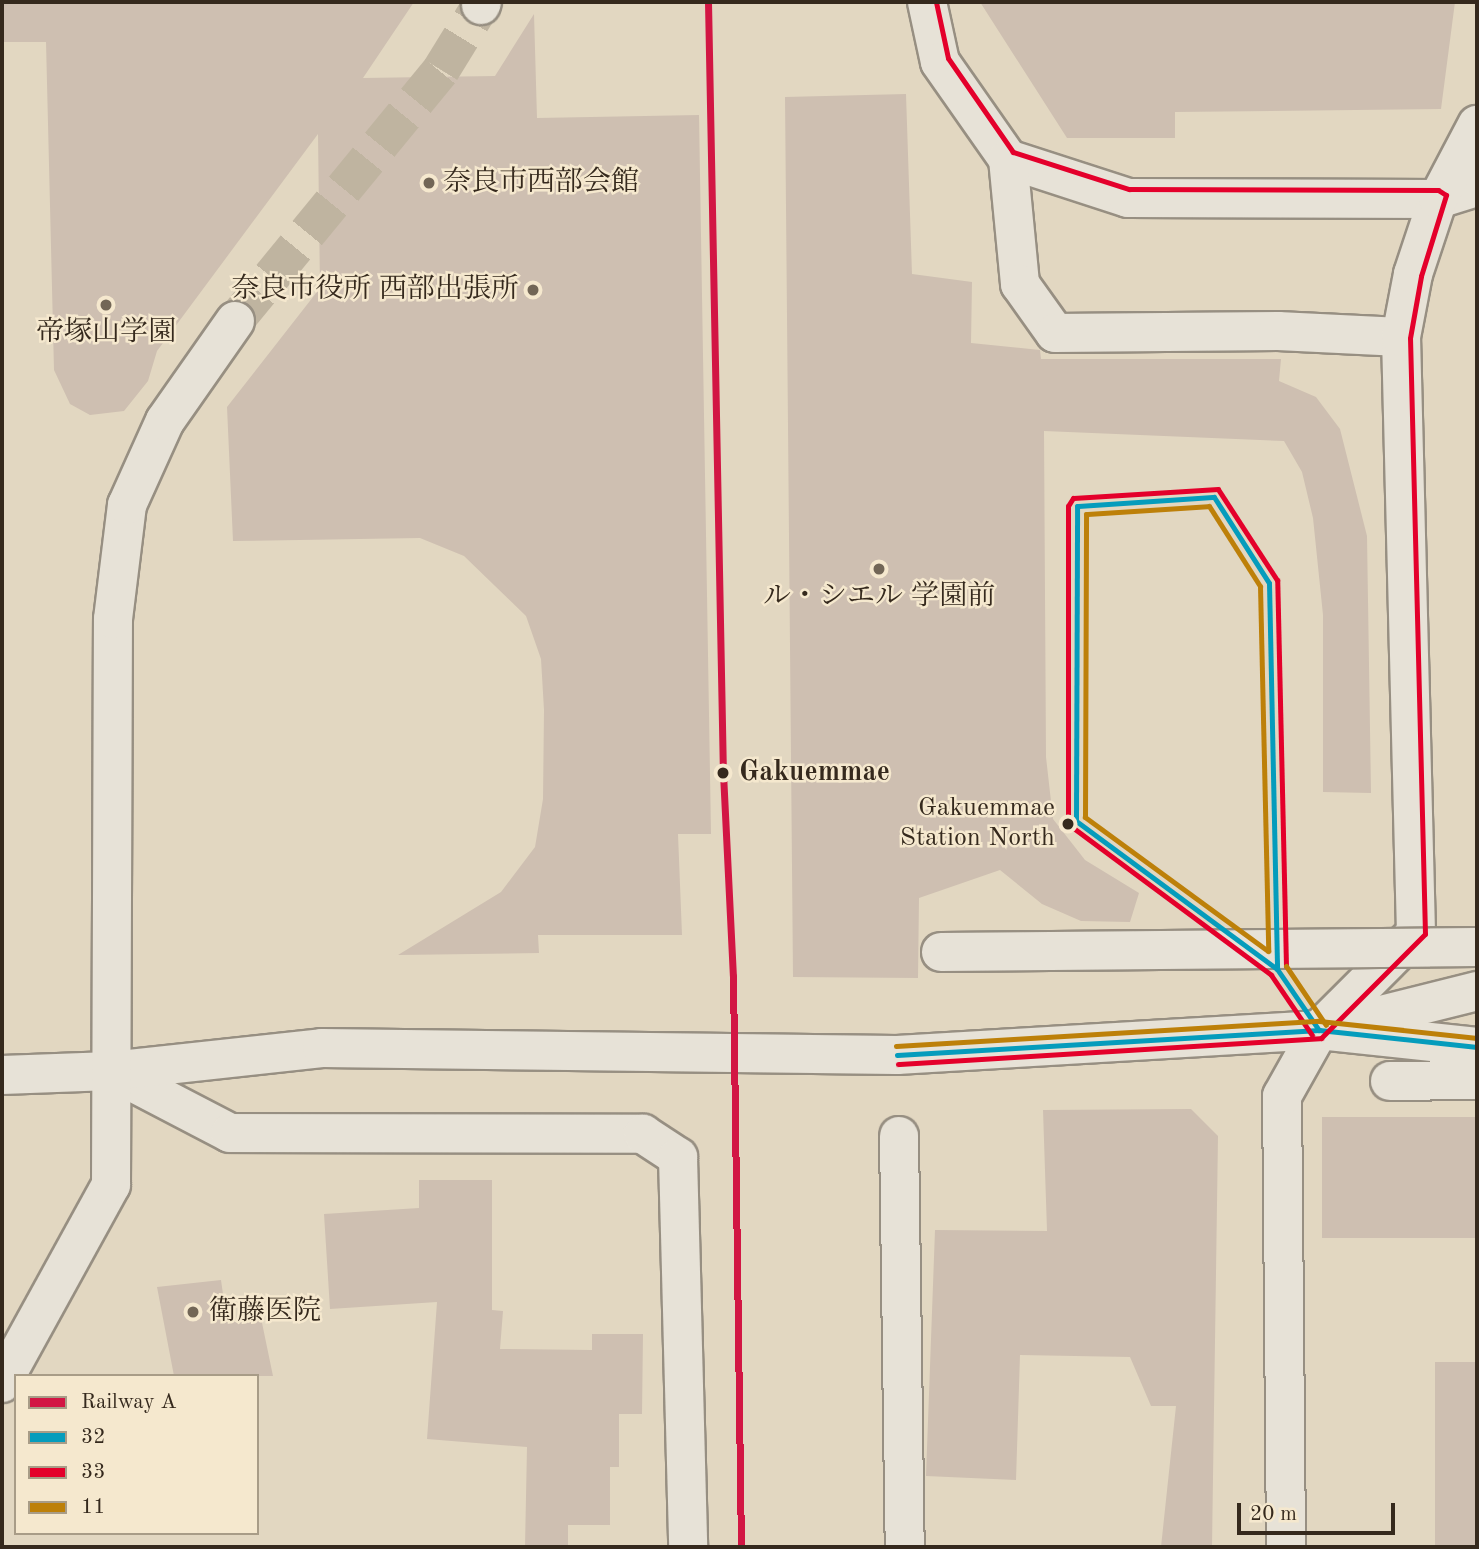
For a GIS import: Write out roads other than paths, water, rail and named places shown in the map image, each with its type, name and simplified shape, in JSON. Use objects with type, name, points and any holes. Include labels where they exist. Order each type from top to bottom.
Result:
[{"type":"street","points":[[927,2],[940,62],[1007,159],[1020,284],[1055,332],[1278,331],[1401,337]]},
{"type":"street","points":[[1286,1547],[1282,1096],[1319,1030],[1416,933],[1401,337],[1413,274],[1438,199],[1477,125]]},
{"type":"street","points":[[1007,159],[1128,198],[1438,199],[1477,187]]},
{"type":"street","points":[[2,1383],[111,1185],[113,620],[127,505],[165,421],[235,321]]},
{"type":"street","points":[[941,952],[1477,947]]},
{"type":"street","points":[[1319,1030],[1477,991]]},
{"type":"street","points":[[2,1074],[111,1071],[322,1048],[897,1055],[1319,1030],[1477,1047]]},
{"type":"street","points":[[111,1071],[230,1133],[643,1133],[678,1157],[688,1547]]},
{"type":"street","points":[[1390,1081],[1477,1080]]},
{"type":"street","points":[[899,1136],[905,1547]]},
{"type":"tunnel","points":[[235,321],[441,70],[481,5]]},
{"type":"rail line","name":"A","points":[[708,2],[723,773],[733,976],[741,1547]]},
{"type":"place","name":"奈良市西部会館","points":[[429,183]]},
{"type":"place","name":"奈良市役所 西部出張所","points":[[533,290]]},
{"type":"place","name":"帝塚山学園","points":[[106,305]]},
{"type":"place","name":"ル・シエル 学園前","points":[[879,569]]},
{"type":"place","name":"Gakuemmae","points":[[723,773]]},
{"type":"place","name":"Gakuemmae Station North","points":[[1068,824]]},
{"type":"place","name":"衛藤医院","points":[[193,1312]]}]
